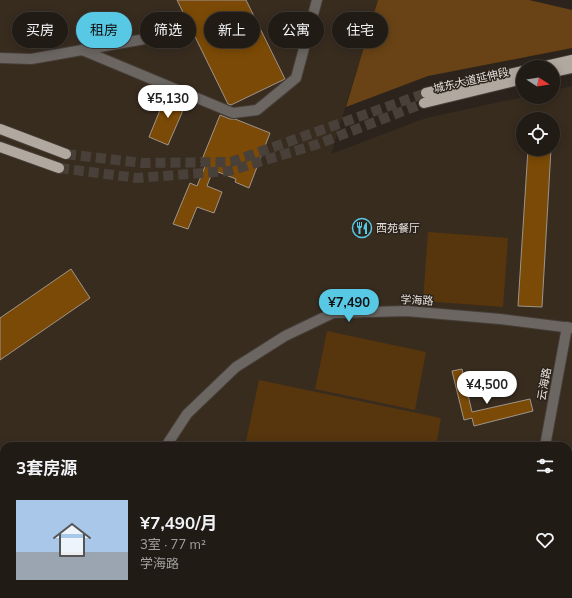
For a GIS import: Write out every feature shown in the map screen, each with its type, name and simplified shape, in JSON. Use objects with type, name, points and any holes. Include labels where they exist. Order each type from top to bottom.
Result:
[{"type":"main road","points":[[560,63],[572,60]]},
{"type":"main road","points":[[560,71],[572,68]]},
{"type":"main road","name":"城东大道延伸段","points":[[516,73],[425,98],[516,80]]},
{"type":"main road","points":[[0,129],[66,154]]},
{"type":"main road","points":[[0,147],[59,168]]},
{"type":"street","points":[[82,50],[233,113],[257,110],[296,78],[318,0]]},
{"type":"street","points":[[0,58],[31,59],[140,40]]},
{"type":"street","name":"学海路","points":[[169,442],[187,414],[236,367],[285,336],[333,313],[406,311],[500,319],[569,327]]},
{"type":"street","name":"云海路","points":[[546,442],[569,327]]},
{"type":"shaded area","points":[[0,0],[378,0],[374,12],[332,12],[332,48],[363,48],[331,154],[426,118],[516,99],[516,104],[560,104],[560,89],[572,86],[572,442],[0,442]]},
{"type":"shaded area","points":[[378,0],[529,0],[572,10],[572,48],[428,76],[346,107],[364,48],[388,48],[388,12],[374,12]]},
{"type":"shaded area","points":[[428,232],[508,238],[503,307],[423,301]]},
{"type":"shaded area","points":[[327,331],[426,352],[415,410],[315,389]]},
{"type":"shaded area","points":[[259,380],[441,418],[437,442],[246,442]]},
{"type":"building","points":[[177,0],[246,0],[252,12],[204,12],[204,48],[260,48],[260,28],[268,45],[268,48],[270,48],[285,79],[231,105],[228,104],[196,39],[196,12],[183,12]]},
{"type":"building","points":[[167,93],[187,101],[168,145],[149,137]]},
{"type":"building","points":[[220,115],[230,119],[235,119],[270,133],[249,188],[235,182],[236,179],[213,170],[207,186],[222,192],[214,213],[197,207],[188,229],[173,224],[190,183],[197,186],[206,164],[201,162]]},
{"type":"building","points":[[528,156],[551,156],[542,307],[518,306]]},
{"type":"building","points":[[71,269],[90,298],[0,360],[0,318]]},
{"type":"building","points":[[462,369],[472,412],[530,399],[533,411],[474,426],[472,418],[464,420],[452,371]]},
{"type":"tunnel","points":[[66,154],[142,163],[231,162],[426,93]]},
{"type":"tunnel","points":[[59,168],[137,178],[229,171],[318,144],[424,103]]},
{"type":"place","name":"西苑餐厅","points":[[362,228]]}]
